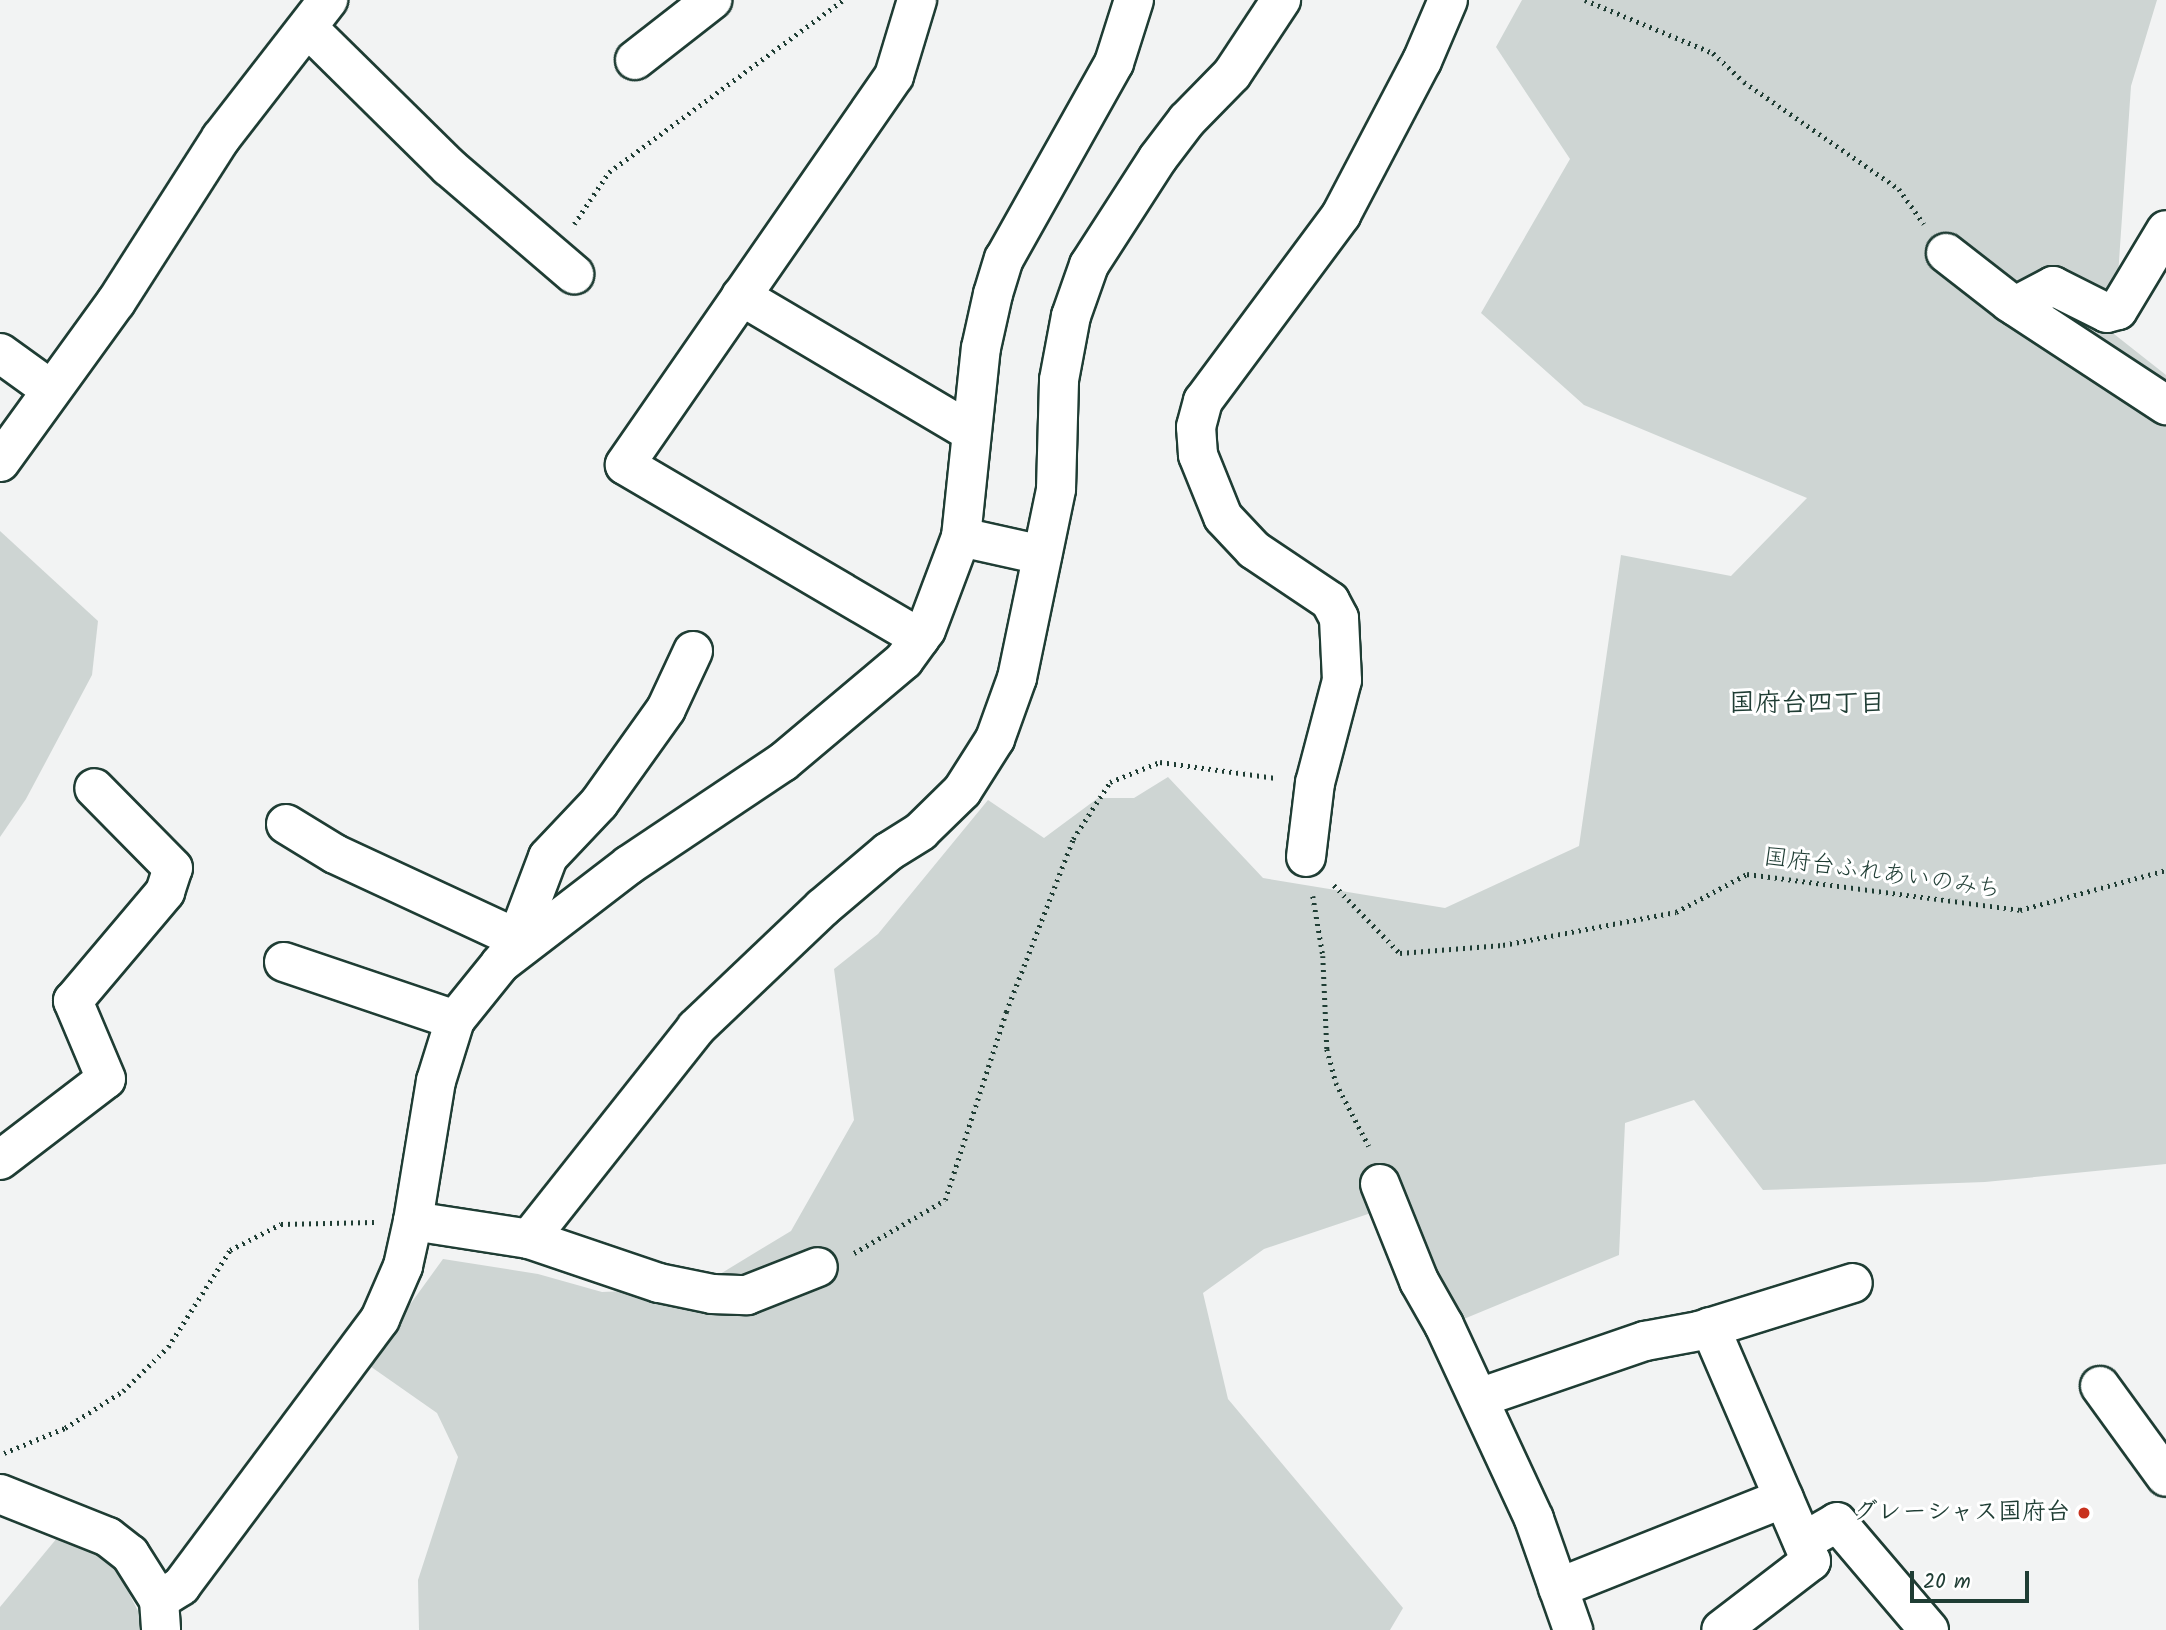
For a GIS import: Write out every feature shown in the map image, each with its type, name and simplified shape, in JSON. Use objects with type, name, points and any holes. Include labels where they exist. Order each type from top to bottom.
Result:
[{"type":"street","points":[[635,60],[712,0]]},
{"type":"street","points":[[917,0],[894,76],[625,465],[920,638]]},
{"type":"street","points":[[509,951],[629,865],[783,762],[904,660],[920,638],[961,537],[981,348],[1004,259],[1114,63],[1134,0]]},
{"type":"street","points":[[529,1239],[696,1028],[822,908],[888,852],[921,831],[962,791],[995,739],[1017,678],[1056,489],[1059,380],[1071,316],[1089,265],[1158,158],[1186,120],[1232,74],[1281,0]]},
{"type":"street","points":[[1306,857],[1315,783],[1342,680],[1339,618],[1330,601],[1254,550],[1223,517],[1198,455],[1196,427],[1203,401],[1340,215],[1422,61],[1448,0]]},
{"type":"street","points":[[0,462],[50,389],[116,302],[221,138],[318,14],[449,167],[564,265]]},
{"type":"street","points":[[2015,306],[2053,286],[2107,313],[2118,310],[2166,230]]},
{"type":"street","points":[[1946,253],[2015,306],[2166,405]]},
{"type":"street","points":[[741,296],[971,432]]},
{"type":"street","points":[[0,353],[50,389]]},
{"type":"street","points":[[961,537],[1042,555]]},
{"type":"street","points":[[0,1494],[108,1537],[130,1554],[160,1615],[380,1319],[402,1266],[436,1081],[456,1020],[509,951],[548,857],[600,803],[666,709],[693,651]]},
{"type":"street","points":[[0,1160],[106,1079],[74,1001],[165,892],[173,868],[94,788]]},
{"type":"street","points":[[286,824],[509,951]]},
{"type":"street","points":[[284,962],[456,1020]]},
{"type":"street","points":[[1380,1184],[1419,1281],[1444,1325],[1534,1519],[1573,1630]]},
{"type":"street","points":[[412,1221],[529,1239],[659,1283],[712,1294],[747,1295],[818,1268]]},
{"type":"street","points":[[1479,1398],[1645,1341],[1710,1328],[1853,1283]]},
{"type":"street","points":[[1710,1328],[1811,1561],[1721,1630]]},
{"type":"street","points":[[2100,1386],[2166,1477]]},
{"type":"street","points":[[1558,1588],[1784,1498]]},
{"type":"street","points":[[1802,1542],[1837,1522],[1929,1630]]},
{"type":"path","points":[[564,265],[609,172],[842,0]]},
{"type":"path","points":[[1585,0],[1713,53],[1744,82],[1899,189],[1946,253]]},
{"type":"path","points":[[818,1268],[835,1264],[945,1200],[1006,1012],[1073,839],[1110,782],[1160,762],[1315,783]]},
{"type":"path","points":[[1306,857],[1323,956],[1326,1049],[1336,1083],[1360,1126],[1380,1184]]},
{"type":"path","name":"国府台ふれあいのみち","points":[[1306,857],[1400,953],[1503,945],[1676,912],[1747,874],[2020,910],[2166,870]]},
{"type":"path","points":[[0,1455],[65,1427],[123,1391],[168,1347],[230,1250],[281,1224],[412,1221]]},
{"type":"shaded area","points":[[1522,0],[2157,0],[2131,86],[2114,334],[2166,375],[2166,1164],[1985,1182],[1763,1190],[1694,1100],[1625,1123],[1619,1255],[1454,1323],[1374,1212],[1264,1249],[1203,1293],[1228,1399],[1403,1608],[1390,1630],[419,1630],[418,1580],[458,1457],[437,1413],[367,1364],[443,1259],[538,1274],[602,1292],[697,1288],[791,1231],[854,1120],[834,969],[878,934],[988,800],[1044,838],[1098,798],[1134,798],[1168,777],[1263,878],[1445,908],[1579,846],[1621,555],[1731,576],[1807,498],[1584,405],[1481,313],[1570,159],[1496,47]]},
{"type":"shaded area","points":[[0,531],[98,621],[92,675],[26,799],[0,837]]},
{"type":"shaded area","points":[[62,1532],[112,1560],[140,1615],[141,1630],[0,1630],[0,1607]]},
{"type":"place","name":"グレーシャス国府台","points":[[2084,1513]]},
{"type":"district","name":"国府台四丁目","points":[[1807,705]]}]
